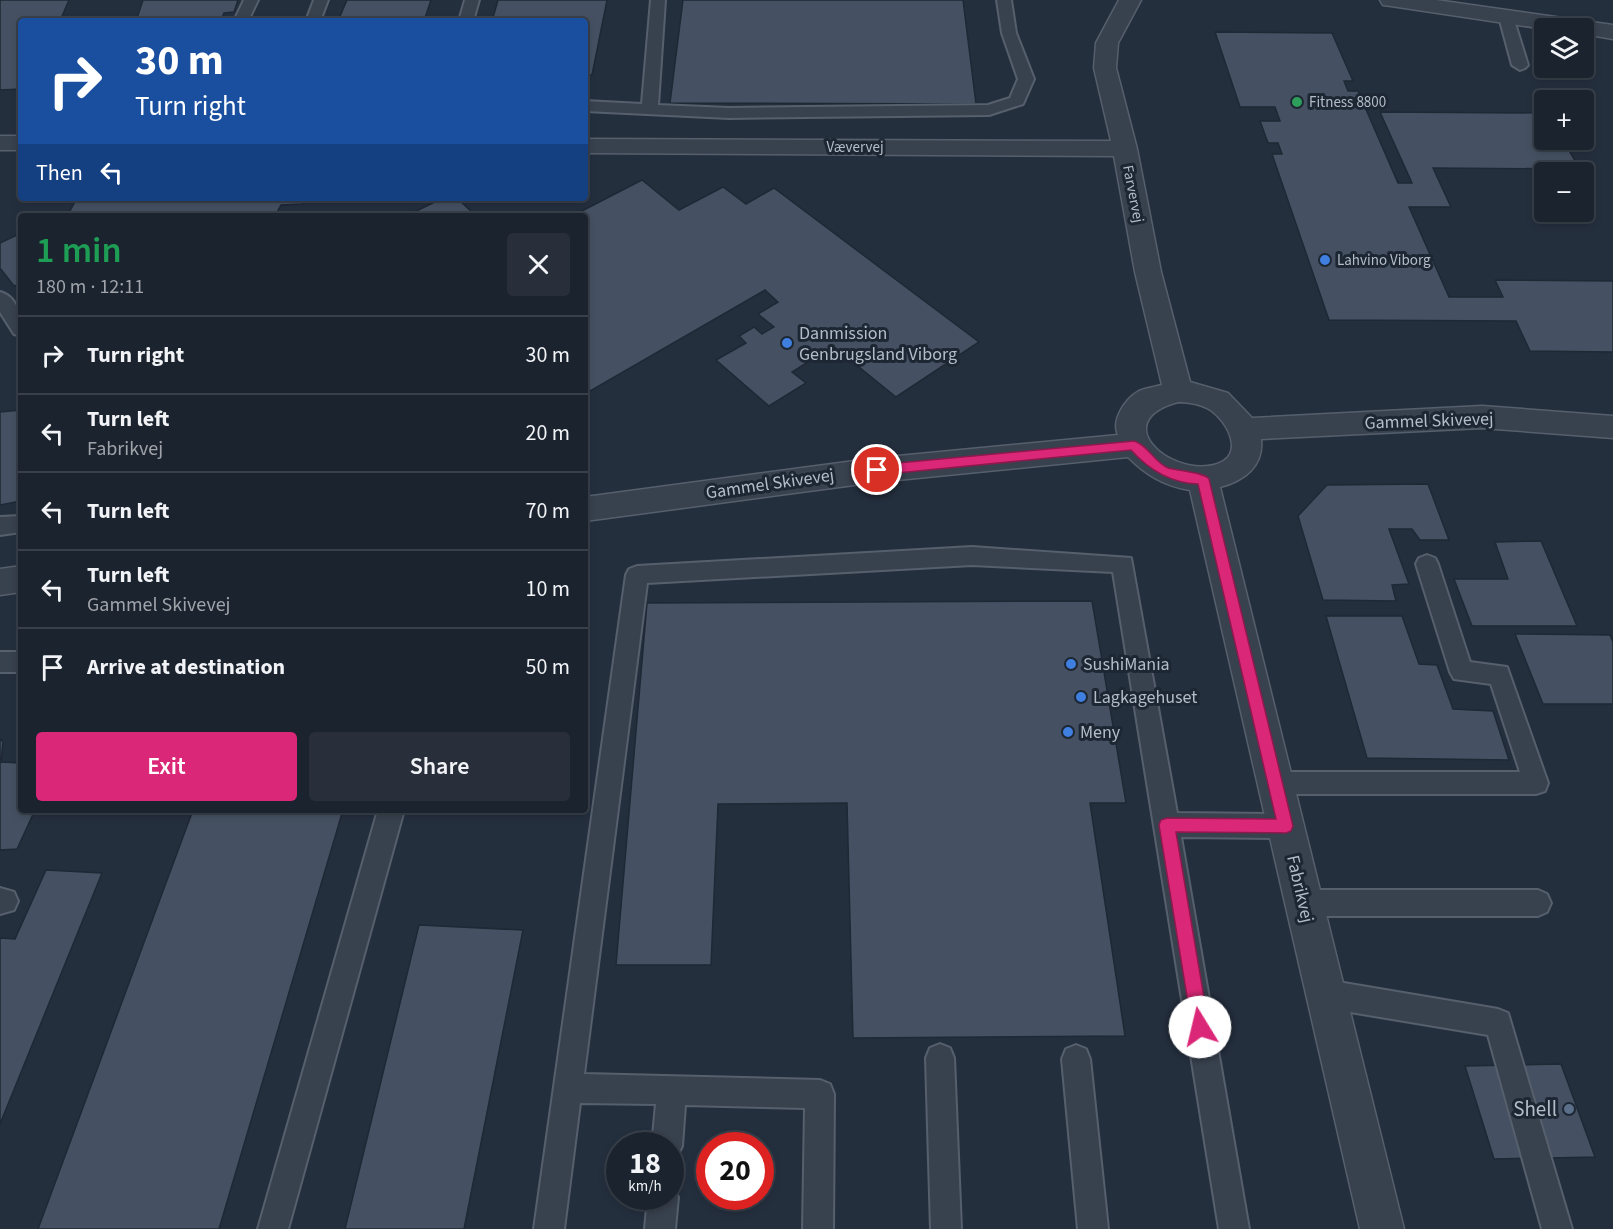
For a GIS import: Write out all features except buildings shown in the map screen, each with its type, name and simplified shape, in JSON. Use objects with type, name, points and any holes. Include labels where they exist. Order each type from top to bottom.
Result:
[{"type":"street","name":"Farvervej","points":[[1130,0],[1107,43],[1105,68],[1125,149],[1148,272],[1178,391]]},
{"type":"street","points":[[1391,0],[1613,32]]},
{"type":"street","points":[[0,143],[18,143]]},
{"type":"street","name":"Vævervej","points":[[588,146],[1125,149]]},
{"type":"street","points":[[1178,391],[1206,396],[1219,402],[1239,419],[1245,429],[1247,452],[1241,463],[1218,477],[1203,479],[1182,477],[1162,471],[1146,459],[1134,445],[1129,432],[1131,419],[1137,407],[1147,399],[1178,391]]},
{"type":"street","name":"Gammel Skivevej","points":[[1245,429],[1482,417],[1613,427]]},
{"type":"street","name":"Gammel Skivevej","points":[[588,508],[877,470],[1134,445]]},
{"type":"street","name":"Fabrikvej","points":[[1203,479],[1382,1229]]},
{"type":"street","points":[[0,582],[18,579]]},
{"type":"lane","points":[[242,18],[251,0]]},
{"type":"lane","points":[[314,18],[321,0]]},
{"type":"lane","points":[[467,18],[472,0]]},
{"type":"lane","points":[[650,108],[658,0]]},
{"type":"lane","points":[[588,106],[729,113],[989,110],[1017,100],[1026,79],[1009,33],[1004,0]]},
{"type":"lane","points":[[1506,17],[1520,64]]},
{"type":"lane","points":[[0,298],[18,325]]},
{"type":"lane","points":[[0,526],[18,524]]},
{"type":"lane","points":[[549,1229],[637,575],[972,556],[1123,564],[1234,1229]]},
{"type":"lane","points":[[1275,783],[1536,783],[1499,674],[1462,672],[1428,564]]},
{"type":"lane","points":[[0,662],[18,662]]},
{"type":"lane","points":[[273,1229],[390,813]]},
{"type":"lane","points":[[1167,825],[1286,826]]},
{"type":"lane","points":[[1304,903],[1538,903]]},
{"type":"lane","points":[[1326,994],[1498,1023],[1557,1229]]},
{"type":"lane","points":[[940,1058],[946,1229]]},
{"type":"lane","points":[[1076,1059],[1093,1229]]},
{"type":"lane","points":[[568,1088],[820,1094],[818,1229]]},
{"type":"lane","points":[[668,1132],[672,1090]]},
{"type":"lane","points":[[660,1229],[662,1210]]},
{"type":"place","name":"Fitness 8800","points":[[1297,102]]},
{"type":"place","name":"Lahvino Viborg","points":[[1325,260]]},
{"type":"place","name":"Danmission Genbrugsland Viborg","points":[[787,343]]},
{"type":"place","name":"SushiMania","points":[[1071,664]]},
{"type":"place","name":"Lagkagehuset","points":[[1081,697]]},
{"type":"place","name":"Meny","points":[[1068,732]]},
{"type":"place","name":"Shell","points":[[1569,1109]]},
{"type":"route","points":[[877,470],[1134,445],[1141,455],[1162,471],[1189,479],[1203,479],[1286,826],[1167,825],[1200,1027]]}]
